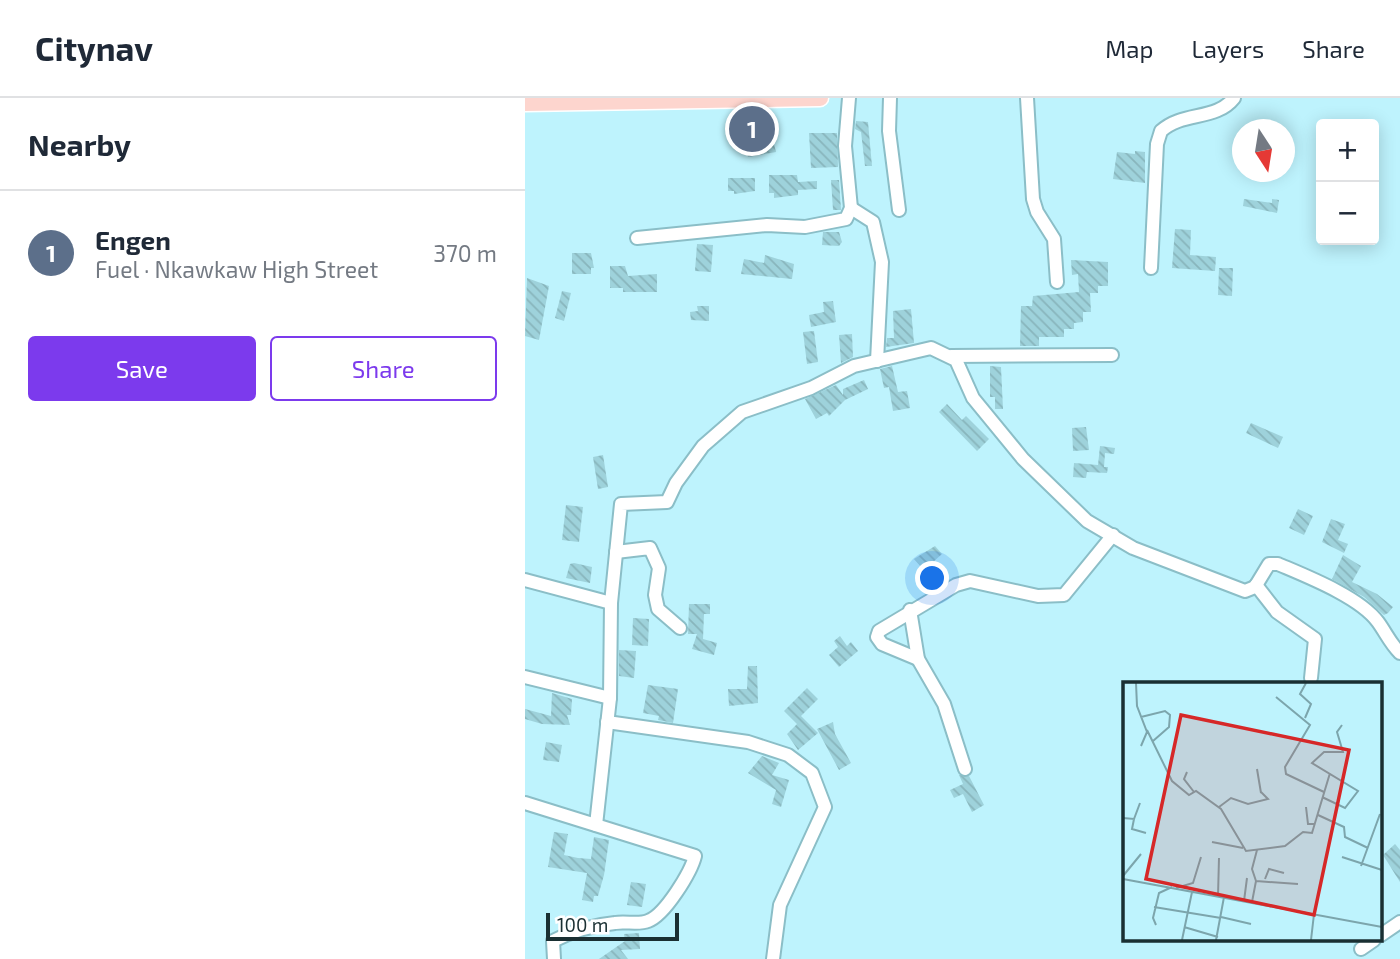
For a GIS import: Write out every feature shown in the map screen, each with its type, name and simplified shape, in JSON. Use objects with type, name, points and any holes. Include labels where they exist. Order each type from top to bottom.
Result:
[{"type":"main road","points":[[526,101],[820,98]]},
{"type":"street","points":[[637,238],[767,225],[805,227],[846,219],[851,208],[845,146],[849,98]]},
{"type":"street","points":[[890,98],[890,131],[899,210]]},
{"type":"street","points":[[1027,98],[1033,199],[1037,212],[1054,239],[1057,282]]},
{"type":"street","points":[[1151,268],[1157,144],[1161,131],[1179,119],[1223,110],[1234,98]]},
{"type":"street","points":[[851,208],[873,222],[882,262],[877,361]]},
{"type":"street","points":[[596,825],[610,698],[611,603],[621,504],[667,502],[676,483],[703,446],[742,412],[811,388],[847,369],[931,348],[951,356],[1112,355]]},
{"type":"street","points":[[951,356],[959,365],[973,398],[1023,459],[1087,521],[1133,548],[1245,591],[1256,585],[1272,563],[1334,589],[1378,622],[1387,640],[1400,653]]},
{"type":"street","points":[[918,659],[882,644],[877,637],[879,631],[956,585],[970,581],[1038,596],[1064,595],[1112,535]]},
{"type":"street","points":[[616,552],[650,548],[659,568],[655,595],[657,609],[680,628]]},
{"type":"street","points":[[525,580],[611,603]]},
{"type":"street","points":[[1256,585],[1277,612],[1315,639],[1311,678]]},
{"type":"street","points":[[911,610],[918,659],[944,704],[965,769]]},
{"type":"street","points":[[525,677],[610,698]]},
{"type":"street","points":[[607,722],[747,742],[787,755],[813,773],[825,807],[780,905],[773,959]]},
{"type":"street","points":[[525,803],[695,856],[692,867],[666,905],[648,921],[615,923],[570,933],[553,941],[554,959]]},
{"type":"street","points":[[1383,934],[1400,922]]},
{"type":"street","points":[[1361,949],[1371,942]]},
{"type":"building","points":[[856,121],[868,122],[872,166],[865,166],[861,132],[855,129]]},
{"type":"building","points":[[754,124],[758,147],[774,144],[776,152],[748,157],[742,126]]},
{"type":"building","points":[[809,133],[837,133],[838,167],[811,168]]},
{"type":"building","points":[[1135,151],[1145,152],[1145,183],[1113,179],[1117,152],[1135,154]]},
{"type":"building","points":[[769,175],[797,175],[798,182],[817,181],[817,189],[798,190],[798,195],[774,198],[774,193],[769,193]]},
{"type":"building","points":[[728,178],[755,178],[755,191],[734,194],[734,191],[728,191]]},
{"type":"building","points":[[831,180],[839,180],[841,210],[833,210]]},
{"type":"building","points":[[1244,199],[1272,203],[1272,199],[1279,200],[1277,213],[1243,206]]},
{"type":"building","points":[[1175,229],[1191,230],[1190,255],[1216,257],[1215,271],[1172,268]]},
{"type":"building","points":[[823,232],[839,232],[842,242],[839,246],[822,245]]},
{"type":"building","points":[[697,244],[713,245],[711,272],[695,271]]},
{"type":"building","points":[[572,253],[591,253],[594,268],[591,268],[591,274],[572,274]]},
{"type":"building","points":[[765,255],[794,264],[792,279],[741,274],[744,259],[764,263]]},
{"type":"building","points":[[1071,260],[1108,262],[1108,286],[1098,286],[1098,293],[1090,293],[1091,312],[1083,312],[1083,322],[1074,323],[1074,329],[1064,329],[1064,337],[1039,337],[1039,346],[1020,346],[1021,306],[1032,306],[1033,296],[1079,292],[1078,274],[1072,275]]},
{"type":"building","points":[[610,266],[625,266],[628,276],[657,274],[657,292],[623,292],[623,288],[610,288]]},
{"type":"building","points":[[1219,268],[1233,268],[1232,296],[1218,295]]},
{"type":"building","points":[[527,278],[549,286],[539,340],[525,336]]},
{"type":"building","points":[[562,291],[571,293],[564,321],[555,318]]},
{"type":"building","points":[[833,301],[836,322],[811,327],[809,315],[824,312],[823,302]]},
{"type":"building","points":[[697,306],[709,306],[709,321],[691,320],[690,312],[698,311]]},
{"type":"building","points":[[911,309],[914,343],[886,347],[887,338],[894,338],[893,311]]},
{"type":"building","points":[[814,331],[818,362],[807,364],[803,332]]},
{"type":"building","points":[[852,334],[853,357],[841,363],[839,335]]},
{"type":"building","points":[[892,366],[898,392],[907,391],[910,408],[893,411],[889,387],[884,388],[880,369]]},
{"type":"building","points":[[990,366],[1001,367],[1003,409],[995,409],[995,397],[990,397]]},
{"type":"building","points":[[864,380],[868,389],[845,400],[829,416],[827,413],[816,419],[805,399],[836,385],[843,395],[843,389]]},
{"type":"building","points":[[947,404],[962,420],[966,416],[989,439],[977,451],[939,412]]},
{"type":"building","points":[[1251,423],[1283,437],[1278,448],[1246,433]]},
{"type":"building","points":[[1086,427],[1089,450],[1073,451],[1072,428]]},
{"type":"building","points":[[1100,446],[1115,448],[1114,454],[1105,453],[1104,467],[1108,467],[1107,473],[1087,472],[1086,478],[1073,477],[1074,463],[1098,465]]},
{"type":"building","points":[[603,455],[608,487],[598,489],[593,457]]},
{"type":"building","points":[[566,505],[583,507],[579,542],[562,540]]},
{"type":"building","points":[[1298,509],[1313,516],[1304,535],[1289,528]]},
{"type":"building","points":[[1331,519],[1345,524],[1338,540],[1348,544],[1344,553],[1322,542]]},
{"type":"building","points":[[935,546],[942,554],[924,570],[914,559]]},
{"type":"building","points":[[1343,555],[1361,566],[1352,582],[1377,594],[1393,607],[1388,613],[1384,615],[1364,597],[1332,579]]},
{"type":"building","points":[[570,564],[592,567],[590,583],[566,578]]},
{"type":"building","points":[[689,604],[710,604],[710,614],[704,614],[703,639],[717,643],[714,655],[692,649],[697,634],[688,634]]},
{"type":"building","points":[[633,618],[649,619],[648,646],[632,645]]},
{"type":"building","points":[[840,636],[847,646],[851,642],[858,651],[839,667],[829,655],[838,647],[834,641]]},
{"type":"building","points":[[619,650],[636,651],[634,678],[619,676]]},
{"type":"building","points":[[748,666],[757,666],[758,703],[729,706],[728,689],[747,689]]},
{"type":"building","points":[[648,685],[678,689],[673,723],[658,720],[659,716],[643,713]]},
{"type":"building","points":[[807,688],[818,699],[801,716],[818,733],[798,750],[787,734],[797,724],[784,711]]},
{"type":"building","points":[[552,693],[572,699],[571,715],[567,715],[570,725],[542,724],[525,719],[525,709],[551,716]]},
{"type":"building","points":[[833,722],[835,734],[851,763],[839,770],[817,729]]},
{"type":"building","points":[[546,742],[562,745],[559,762],[543,760]]},
{"type":"building","points":[[762,756],[779,763],[772,775],[789,780],[781,807],[772,804],[776,790],[748,773]]},
{"type":"building","points":[[959,775],[969,776],[984,805],[972,812],[963,794],[954,798],[950,790],[963,784]]},
{"type":"building","points":[[554,832],[568,834],[564,855],[578,858],[591,859],[594,837],[609,840],[604,875],[598,896],[594,896],[593,902],[582,900],[587,873],[548,867]]},
{"type":"building","points":[[1395,844],[1400,850],[1400,882],[1383,855]]},
{"type":"building","points":[[631,882],[646,884],[642,907],[627,905]]},
{"type":"building","points":[[639,933],[640,949],[621,950],[628,959],[599,959],[625,941],[624,934]]},
{"type":"place","name":"Engen","points":[[752,129]]}]
